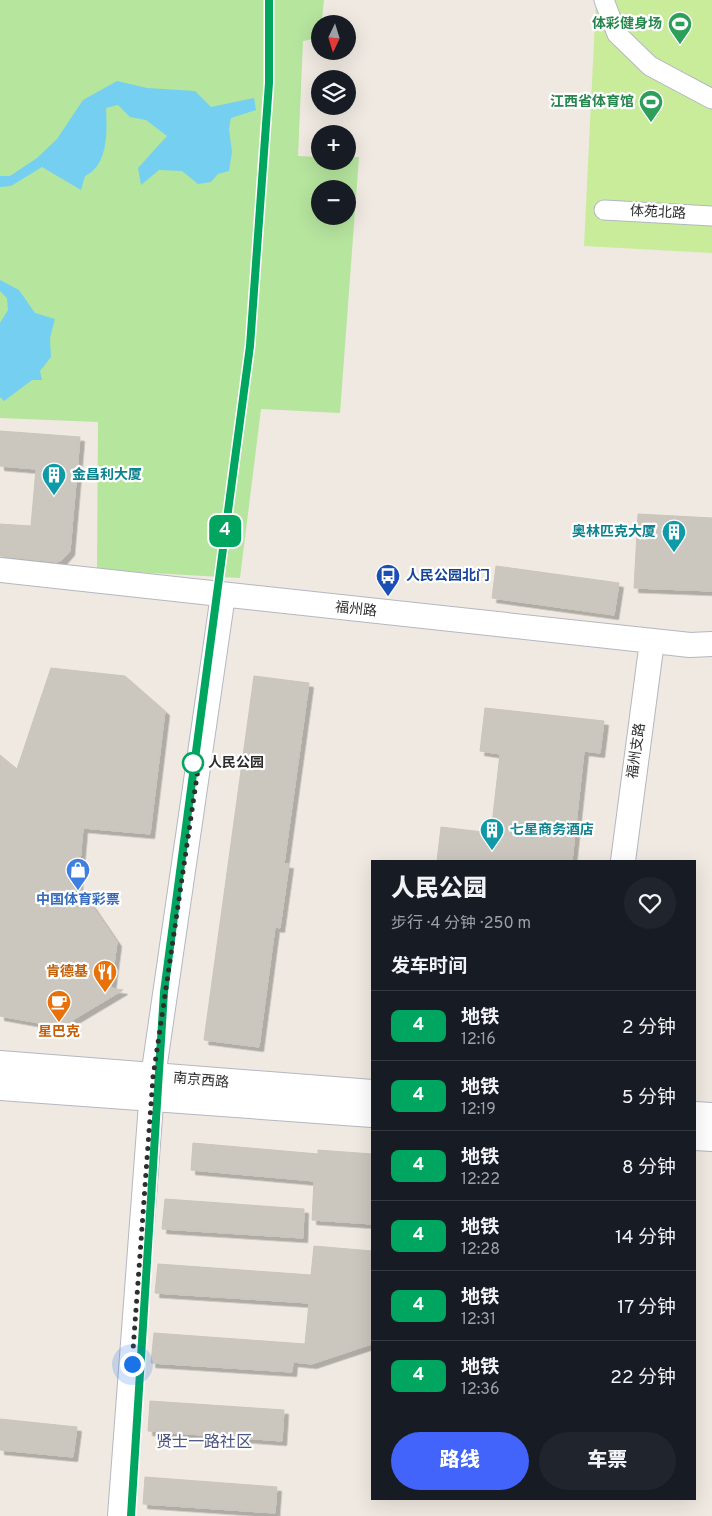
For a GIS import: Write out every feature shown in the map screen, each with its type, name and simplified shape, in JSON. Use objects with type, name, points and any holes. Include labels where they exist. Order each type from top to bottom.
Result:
[{"type":"main road","name":"南京西路","points":[[0,1065],[153,1087],[371,1113]]},
{"type":"main road","name":"南京西路","points":[[0,1086],[153,1087],[371,1094]]},
{"type":"main road","points":[[696,1116],[712,1117]]},
{"type":"main road","points":[[696,1136],[712,1137]]},
{"type":"street","points":[[604,0],[617,34],[650,66],[712,99]]},
{"type":"street","name":"体苑北路","points":[[604,210],[712,216]]},
{"type":"street","name":"福州路","points":[[0,570],[690,645],[712,644]]},
{"type":"street","points":[[120,1516],[153,1087],[223,595]]},
{"type":"street","name":"福州支路","points":[[623,860],[652,641]]},
{"type":"green space","points":[[0,0],[324,0],[322,15],[311,15],[311,40],[303,41],[298,156],[311,157],[311,170],[356,170],[356,157],[359,157],[356,197],[356,180],[311,180],[311,225],[354,225],[340,413],[261,409],[240,578],[97,570],[98,422],[0,418]]},
{"type":"green space","name":"江西省体育馆","points":[[596,0],[712,0],[712,253],[584,246]]},
{"type":"water","points":[[117,81],[147,88],[195,91],[211,107],[254,98],[256,110],[231,118],[229,129],[232,152],[229,171],[218,174],[211,182],[198,184],[182,171],[159,170],[141,185],[138,168],[167,136],[146,120],[130,117],[118,105],[106,108],[105,146],[99,164],[85,176],[81,190],[42,167],[11,186],[0,187],[0,176],[10,176],[37,158],[57,139],[83,100]]},
{"type":"water","points":[[0,280],[19,290],[35,313],[55,319],[50,338],[51,357],[40,371],[42,380],[32,380],[4,401],[0,397],[0,323],[8,310],[7,298],[0,291]]},
{"type":"building","name":"金昌利大厦","points":[[0,431],[80,437],[70,551],[62,560],[57,562],[0,556],[0,524],[31,526],[36,469],[0,466]]},
{"type":"building","name":"奥林匹克大厦","points":[[638,514],[712,518],[712,591],[634,588]]},
{"type":"building","points":[[496,566],[619,583],[614,615],[492,598]]},
{"type":"building","points":[[51,668],[125,676],[165,711],[150,834],[83,828],[78,885],[117,942],[111,988],[123,990],[61,1027],[0,1016],[0,755],[17,769]]},
{"type":"building","points":[[254,676],[309,683],[284,864],[289,864],[280,928],[275,927],[259,1047],[204,1040]]},
{"type":"building","points":[[485,708],[604,721],[600,753],[584,751],[572,860],[437,860],[441,827],[491,833],[500,754],[480,751]]},
{"type":"building","points":[[193,1143],[318,1154],[318,1150],[371,1154],[371,1224],[312,1220],[314,1181],[191,1170]]},
{"type":"building","points":[[165,1199],[304,1209],[303,1238],[162,1229]]},
{"type":"building","points":[[314,1246],[371,1251],[371,1344],[312,1364],[293,1362],[292,1372],[151,1363],[154,1333],[305,1344],[309,1303],[155,1293],[158,1264],[311,1275]]},
{"type":"building","points":[[150,1401],[284,1410],[282,1441],[148,1431]]},
{"type":"building","points":[[0,1419],[77,1427],[73,1457],[0,1450]]},
{"type":"building","points":[[145,1477],[277,1487],[275,1513],[143,1504]]},
{"type":"metro line","name":"4","points":[[131,1516],[164,992],[192,766],[250,346],[269,83],[269,0]]},
{"type":"place","name":"体彩健身场","points":[[680,45]]},
{"type":"place","name":"江西省体育馆","points":[[651,123]]},
{"type":"place","name":"金昌利大厦","points":[[54,496]]},
{"type":"place","name":"奥林匹克大厦","points":[[674,553]]},
{"type":"place","name":"人民公园北门","points":[[388,597]]},
{"type":"place","name":"人民公园","points":[[193,763]]},
{"type":"place","name":"七星商务酒店","points":[[492,851]]},
{"type":"place","name":"中国体育彩票","points":[[78,891]]},
{"type":"place","name":"肯德基","points":[[105,993]]},
{"type":"place","name":"星巴克","points":[[59,1023]]},
{"type":"district","name":"贤士一路社区","points":[[204,1443]]},
{"type":"route","points":[[132,1364],[153,1077],[198,769],[193,763]]}]
